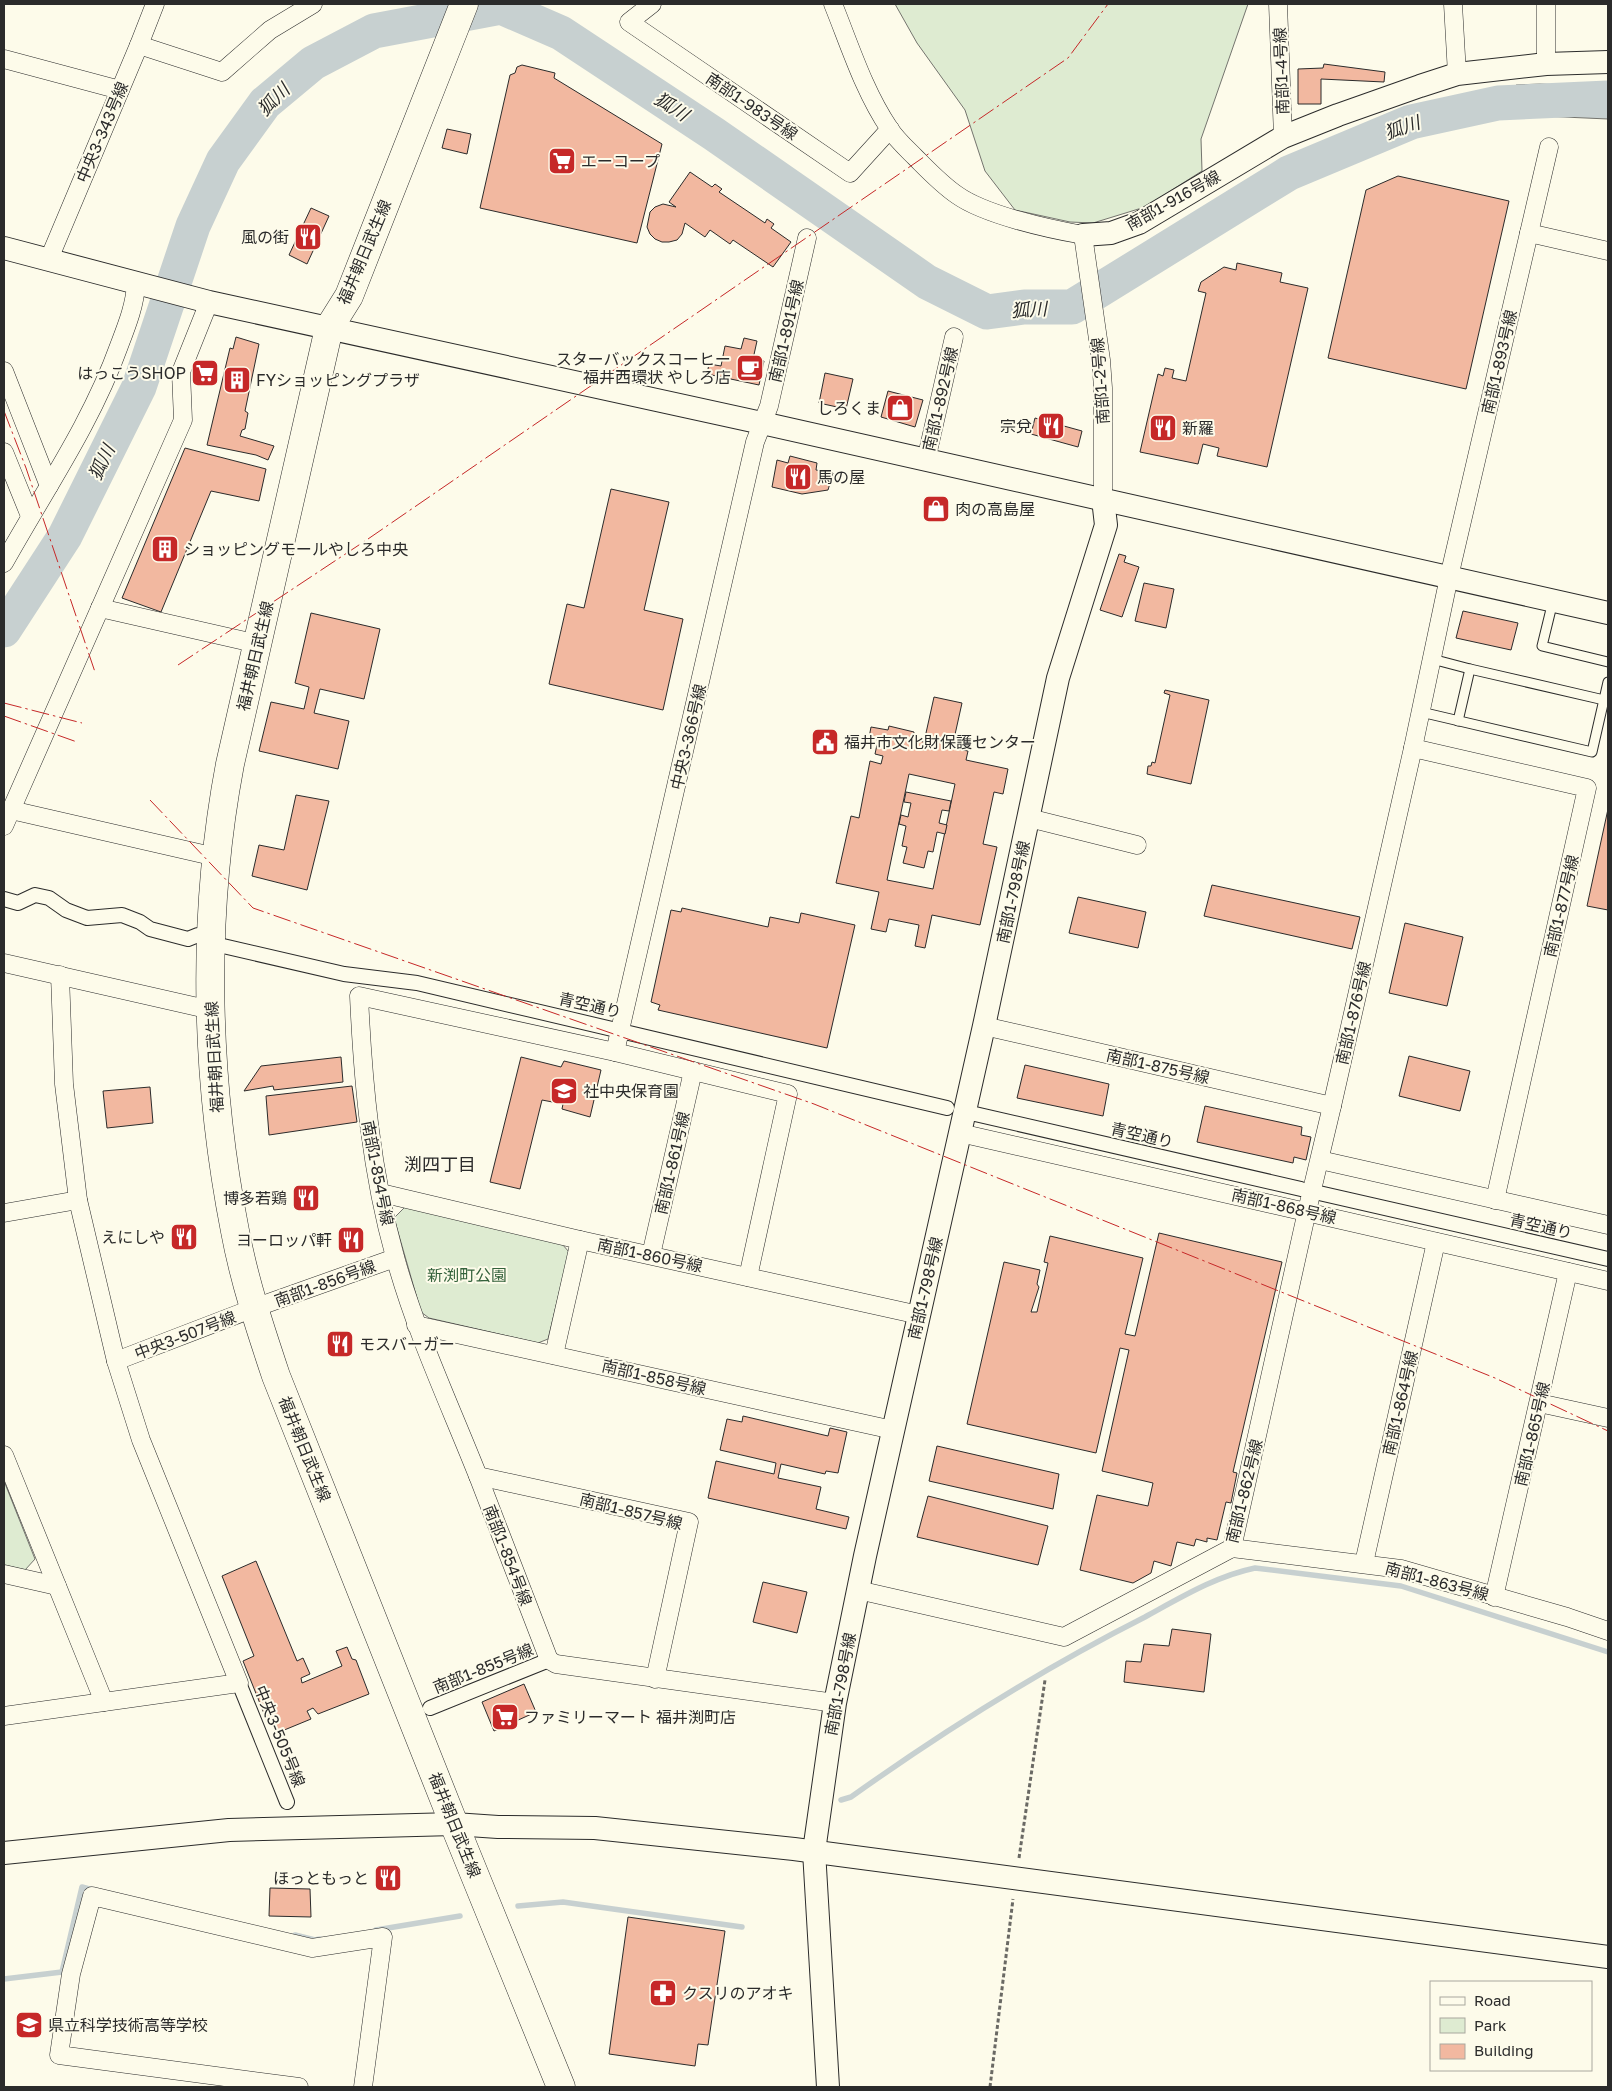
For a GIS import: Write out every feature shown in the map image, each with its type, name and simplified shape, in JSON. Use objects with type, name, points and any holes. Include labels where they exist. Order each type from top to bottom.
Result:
[{"type":"main road","name":"福井朝日武生線","points":[[464,4],[349,296],[329,328],[230,764],[222,808],[216,857],[211,941],[211,1010],[218,1135],[235,1232],[254,1308],[276,1376],[561,2087]]},
{"type":"street","name":"中央3-343号線","points":[[49,259],[140,45],[155,4]]},
{"type":"street","points":[[140,45],[222,72],[270,30],[313,4]]},
{"type":"street","name":"南部1-983号線","points":[[652,4],[629,22],[850,173],[890,129]]},
{"type":"street","name":"南部1-916号線","points":[[833,4],[858,66],[890,129],[921,163],[958,196],[1011,218],[1083,235],[1111,233],[1139,223],[1283,137],[1385,98],[1457,74],[1546,64],[1608,62]]},
{"type":"street","points":[[1453,4],[1457,74]]},
{"type":"street","points":[[1546,4],[1546,64]]},
{"type":"street","name":"南部1-4号線","points":[[1279,6],[1283,137]]},
{"type":"street","points":[[4,59],[120,90]]},
{"type":"street","name":"南部1-893号線","points":[[1450,577],[1549,147]]},
{"type":"street","points":[[1529,233],[1608,251]]},
{"type":"street","name":"南部1-2号線","points":[[1083,235],[1101,360],[1103,388],[1103,499]]},
{"type":"street","name":"南部1-891号線","points":[[762,423],[769,406],[807,238]]},
{"type":"street","points":[[4,248],[187,297],[762,423],[1608,613]]},
{"type":"street","points":[[4,563],[30,516],[69,456],[92,412],[115,358],[130,317],[139,284]]},
{"type":"street","points":[[209,302],[181,372],[183,420],[7,818],[216,857]]},
{"type":"street","name":"南部1-892号線","points":[[926,460],[954,337]]},
{"type":"street","points":[[4,371],[49,486]]},
{"type":"street","name":"中央3-366号線","points":[[615,1052],[755,442],[762,423]]},
{"type":"street","points":[[4,452],[30,516]]},
{"type":"street","name":"南部1-798号線","points":[[828,2087],[814,1851],[835,1704],[858,1590],[984,1026],[1058,678],[1106,525],[1103,499]]},
{"type":"street","name":"南部1-876号線","points":[[1320,1160],[1450,577]]},
{"type":"street","points":[[100,608],[258,644]]},
{"type":"street","name":"南部1-877号線","points":[[1413,748],[1587,788],[1495,1200]]},
{"type":"street","points":[[1029,818],[1137,845]]},
{"type":"street","points":[[4,899],[18,903],[35,895],[49,898],[66,910],[87,918],[122,915],[140,922],[150,929],[188,939],[198,936]]},
{"type":"street","name":"青空通り","points":[[223,946],[344,974],[417,983],[947,1108]]},
{"type":"street","points":[[4,963],[211,1010]]},
{"type":"street","points":[[4,1716],[239,1683],[141,1440],[116,1361],[78,1200],[64,1084],[60,975]]},
{"type":"street","name":"南部1-854号線","points":[[549,1660],[478,1476],[416,1325],[395,1258],[366,1112],[361,1059],[359,996],[615,1052],[788,1094],[748,1277]]},
{"type":"street","name":"南部1-875号線","points":[[984,1026],[1332,1106]]},
{"type":"street","name":"南部1-861号線","points":[[651,1255],[693,1071]]},
{"type":"street","name":"青空通り","points":[[975,1114],[1301,1189]]},
{"type":"street","name":"南部1-868号線","points":[[960,1133],[1608,1281]]},
{"type":"street","points":[[1320,1160],[1608,1225]]},
{"type":"street","name":"南部1-862号線","points":[[858,1590],[1064,1636],[1232,1548],[1320,1160]]},
{"type":"street","name":"南部1-860号線","points":[[381,1193],[580,1240],[919,1315]]},
{"type":"street","name":"青空通り","points":[[1319,1193],[1608,1259]]},
{"type":"street","points":[[4,1213],[78,1200]]},
{"type":"street","points":[[554,1355],[580,1240]]},
{"type":"street","name":"南部1-864号線","points":[[1364,1563],[1436,1242]]},
{"type":"street","name":"南部1-856号線","points":[[254,1308],[395,1258]]},
{"type":"street","name":"南部1-865号線","points":[[1494,1597],[1568,1272]]},
{"type":"street","name":"中央3-507号線","points":[[116,1361],[254,1308]]},
{"type":"street","name":"南部1-858号線","points":[[416,1325],[893,1430]]},
{"type":"street","points":[[1539,1403],[1608,1418]]},
{"type":"street","points":[[4,1455],[104,1702]]},
{"type":"street","name":"南部1-857号線","points":[[478,1476],[689,1522],[655,1679]]},
{"type":"street","name":"南部1-863号線","points":[[1232,1548],[1401,1569],[1567,1617],[1608,1631]]},
{"type":"street","points":[[4,1574],[57,1586]]},
{"type":"street","points":[[549,1660],[556,1664],[835,1704]]},
{"type":"street","name":"南部1-855号線","points":[[430,1708],[549,1660]]},
{"type":"street","name":"中央3-505号線","points":[[239,1683],[287,1802]]},
{"type":"street","points":[[4,1853],[229,1830],[454,1824],[498,1827],[594,1828],[814,1851],[1608,1957]]},
{"type":"street","points":[[299,2087],[59,2055],[71,1974],[92,1896],[312,1948],[382,1937],[364,2087]]},
{"type":"lane","points":[[1553,601],[1542,646],[1608,662]]},
{"type":"lane","points":[[1432,659],[1604,700]]},
{"type":"lane","points":[[1458,721],[1470,668]]},
{"type":"lane","points":[[1421,712],[1592,752],[1608,682]]},
{"type":"green space","points":[[895,4],[1248,4],[1201,139],[1202,171],[1145,207],[1093,223],[1070,222],[1015,210],[985,171],[965,110],[917,43]]},
{"type":"green space","name":"新渕町公園","points":[[405,1207],[562,1244],[569,1252],[548,1339],[538,1343],[429,1318],[421,1312],[394,1218]]},
{"type":"green space","points":[[4,1481],[35,1559],[25,1570],[4,1565]]},
{"type":"shaded area","points":[[1540,84],[1608,87],[1608,119],[1541,116],[1517,118],[1516,85]]},
{"type":"building","points":[[1324,64],[1385,72],[1384,82],[1321,79],[1321,104],[1298,104],[1298,69],[1323,68]]},
{"type":"building","points":[[522,65],[555,73],[554,78],[662,144],[637,243],[480,208],[510,75],[515,73],[517,67]]},
{"type":"building","points":[[447,129],[471,134],[467,154],[442,148]]},
{"type":"building","points":[[690,172],[712,187],[715,184],[722,189],[719,192],[765,223],[767,219],[774,224],[771,228],[791,242],[773,267],[733,240],[730,244],[710,230],[705,237],[685,223],[682,234],[677,240],[662,242],[650,234],[647,227],[650,212],[655,207],[663,204],[676,207],[669,202]]},
{"type":"building","points":[[1398,176],[1509,201],[1466,389],[1328,358],[1366,190]]},
{"type":"building","points":[[311,208],[329,216],[307,264],[289,255]]},
{"type":"building","points":[[1237,263],[1282,273],[1280,282],[1308,288],[1267,467],[1217,456],[1219,448],[1203,444],[1198,464],[1140,452],[1158,374],[1163,376],[1165,368],[1174,370],[1172,378],[1186,381],[1206,293],[1198,291],[1201,282],[1224,267],[1236,270]]},
{"type":"building","name":"FYショッピングプラザ","points":[[236,337],[259,344],[245,411],[248,413],[245,429],[242,430],[240,436],[274,446],[268,460],[256,455],[207,445],[230,348],[233,349]]},
{"type":"building","points":[[744,338],[757,341],[753,359],[764,361],[759,385],[707,374],[709,364],[721,366],[725,346],[741,349]]},
{"type":"building","points":[[825,373],[853,379],[846,409],[819,403]]},
{"type":"building","points":[[888,391],[923,400],[915,427],[881,417]]},
{"type":"building","points":[[1035,418],[1082,431],[1078,447],[1031,434]]},
{"type":"building","name":"ショッピングモールやしろ中央","points":[[185,448],[266,469],[259,501],[211,491],[161,612],[122,598]]},
{"type":"building","points":[[790,456],[817,463],[816,470],[833,473],[828,490],[802,494],[772,487],[777,460],[788,463]]},
{"type":"building","points":[[611,489],[669,502],[644,610],[683,619],[663,710],[549,684],[567,604],[584,608]]},
{"type":"building","points":[[1119,554],[1126,556],[1124,562],[1139,567],[1122,617],[1100,610]]},
{"type":"building","points":[[1144,583],[1174,589],[1166,628],[1135,621]]},
{"type":"building","points":[[1463,611],[1518,623],[1511,650],[1456,638]]},
{"type":"building","points":[[311,613],[380,629],[364,699],[320,689],[314,713],[349,721],[338,769],[259,751],[271,702],[304,709],[309,687],[295,683]]},
{"type":"building","points":[[1165,690],[1209,700],[1191,784],[1147,774],[1148,766],[1151,766],[1152,762],[1155,763],[1170,695],[1164,693]]},
{"type":"building","points":[[934,697],[962,703],[952,748],[968,751],[966,760],[1008,769],[1003,794],[994,792],[983,844],[997,847],[980,925],[932,915],[925,948],[915,946],[919,925],[889,919],[886,932],[871,929],[879,892],[836,883],[851,816],[859,818],[870,761],[881,764],[883,756],[875,754],[878,740],[869,738],[871,727],[888,730],[889,726],[914,732],[913,740],[924,742]],"holes":[[[909,774],[955,784],[933,889],[887,880]]]},
{"type":"building","points":[[906,792],[951,801],[949,811],[942,810],[939,823],[947,825],[945,834],[937,832],[933,852],[928,851],[924,868],[903,863],[907,847],[902,846],[906,826],[899,824],[901,815],[908,817],[911,803],[904,802]]},
{"type":"building","points":[[296,795],[329,801],[307,890],[252,876],[259,845],[284,850]]},
{"type":"building","points":[[1608,809],[1608,910],[1587,906]]},
{"type":"building","points":[[1212,885],[1360,917],[1352,949],[1204,916]]},
{"type":"building","points":[[1078,897],[1146,912],[1138,948],[1069,933]]},
{"type":"building","points":[[682,908],[768,927],[770,917],[799,923],[801,913],[855,925],[827,1048],[658,1010],[660,1005],[651,1002],[671,910],[681,912]]},
{"type":"building","points":[[1405,923],[1463,937],[1447,1006],[1389,993]]},
{"type":"building","points":[[1409,1056],[1470,1071],[1460,1111],[1399,1096]]},
{"type":"building","points":[[341,1057],[343,1082],[274,1090],[273,1086],[244,1091],[261,1066]]},
{"type":"building","points":[[521,1057],[561,1067],[564,1061],[601,1070],[590,1117],[562,1109],[563,1104],[542,1100],[520,1189],[490,1182]]},
{"type":"building","points":[[1025,1065],[1109,1084],[1103,1116],[1017,1098]]},
{"type":"building","points":[[352,1086],[357,1122],[269,1135],[266,1096]]},
{"type":"building","points":[[150,1087],[153,1123],[107,1128],[103,1091]]},
{"type":"building","points":[[1205,1106],[1302,1127],[1301,1135],[1311,1137],[1306,1160],[1294,1157],[1293,1163],[1197,1142]]},
{"type":"building","points":[[1159,1233],[1282,1262],[1233,1472],[1237,1473],[1231,1503],[1226,1502],[1217,1540],[1207,1538],[1207,1542],[1196,1539],[1194,1546],[1177,1542],[1171,1566],[1154,1561],[1151,1573],[1133,1583],[1080,1570],[1097,1495],[1148,1506],[1153,1483],[1102,1471],[1129,1350],[1120,1348],[1096,1453],[967,1424],[1004,1262],[1040,1270],[1037,1284],[1039,1287],[1031,1312],[1037,1312],[1048,1263],[1044,1262],[1050,1236],[1143,1258],[1125,1334],[1135,1336]]},
{"type":"building","points":[[743,1416],[828,1436],[830,1428],[847,1432],[838,1473],[826,1471],[825,1474],[781,1464],[778,1478],[821,1487],[816,1509],[849,1517],[846,1529],[708,1498],[716,1461],[774,1474],[776,1463],[720,1450],[727,1419],[742,1422]]},
{"type":"building","points":[[937,1446],[1059,1474],[1053,1509],[929,1481]]},
{"type":"building","points":[[928,1496],[1048,1526],[1038,1565],[917,1537]]},
{"type":"building","points":[[256,1561],[297,1661],[303,1658],[310,1674],[301,1678],[302,1683],[342,1666],[336,1651],[347,1647],[352,1659],[356,1660],[369,1694],[318,1714],[313,1708],[307,1711],[311,1719],[277,1733],[271,1719],[267,1721],[243,1661],[254,1656],[222,1576]]},
{"type":"building","points":[[763,1582],[807,1592],[797,1633],[753,1622]]},
{"type":"building","points":[[1172,1629],[1211,1634],[1204,1692],[1124,1682],[1126,1661],[1141,1662],[1144,1644],[1169,1646]]},
{"type":"building","points":[[524,1684],[536,1712],[494,1731],[482,1702]]},
{"type":"building","points":[[270,1888],[310,1889],[311,1917],[269,1916]]},
{"type":"building","points":[[628,1917],[725,1931],[708,2045],[698,2044],[695,2066],[609,2054]]},
{"type":"waterway","name":"狐川","points":[[4,630],[65,536],[139,387],[193,226],[223,161],[265,103],[313,63],[374,31],[501,7],[561,33],[714,134],[927,282],[987,312],[1024,307],[1072,307],[1289,173],[1411,122],[1498,103],[1608,98]]},
{"type":"waterway","points":[[841,1800],[851,1797],[958,1724],[1031,1679],[1198,1588],[1226,1576],[1255,1568],[1401,1586],[1608,1652]]},
{"type":"waterway","points":[[4,1979],[62,1972],[82,1887],[93,1890]]},
{"type":"waterway","points":[[518,1906],[563,1902],[742,1927]]},
{"type":"waterway","points":[[376,1930],[460,1916]]},
{"type":"waterway","points":[[295,1935],[315,1940],[320,1939]]},
{"type":"power","points":[[178,665],[368,539],[1068,58],[1108,4]]},
{"type":"power","points":[[4,411],[26,468],[95,672]]},
{"type":"power","points":[[4,703],[82,723]]},
{"type":"power","points":[[4,716],[77,742]]},
{"type":"power","points":[[150,800],[253,908],[814,1104],[1495,1378],[1608,1431]]},
{"type":"place","name":"エーコープ","points":[[562,161]]},
{"type":"place","name":"風の街","points":[[308,237]]},
{"type":"place","name":"スターバックスコーヒー 福井西環状 やしろ店","points":[[750,368]]},
{"type":"place","name":"はっこうSHOP","points":[[205,373]]},
{"type":"place","name":"FYショッピングプラザ","points":[[237,380]]},
{"type":"place","name":"しろくま","points":[[900,408]]},
{"type":"place","name":"宗兌","points":[[1051,426]]},
{"type":"place","name":"新羅","points":[[1163,428]]},
{"type":"place","name":"馬の屋","points":[[798,477]]},
{"type":"place","name":"肉の高島屋","points":[[936,509]]},
{"type":"place","name":"ショッピングモールやしろ中央","points":[[165,549]]},
{"type":"place","name":"福井市文化財保護センター","points":[[825,742]]},
{"type":"place","name":"社中央保育園","points":[[564,1091]]},
{"type":"place","name":"博多若鶏","points":[[306,1198]]},
{"type":"place","name":"えにしや","points":[[184,1237]]},
{"type":"place","name":"ヨーロッパ軒","points":[[351,1240]]},
{"type":"place","name":"モスバーガー","points":[[340,1344]]},
{"type":"place","name":"ファミリーマート 福井渕町店","points":[[505,1717]]},
{"type":"place","name":"ほっともっと","points":[[388,1878]]},
{"type":"place","name":"クスリのアオキ","points":[[663,1993]]},
{"type":"place","name":"県立科学技術高等学校","points":[[29,2025]]},
{"type":"district","name":"渕四丁目","points":[[440,1164]]}]
